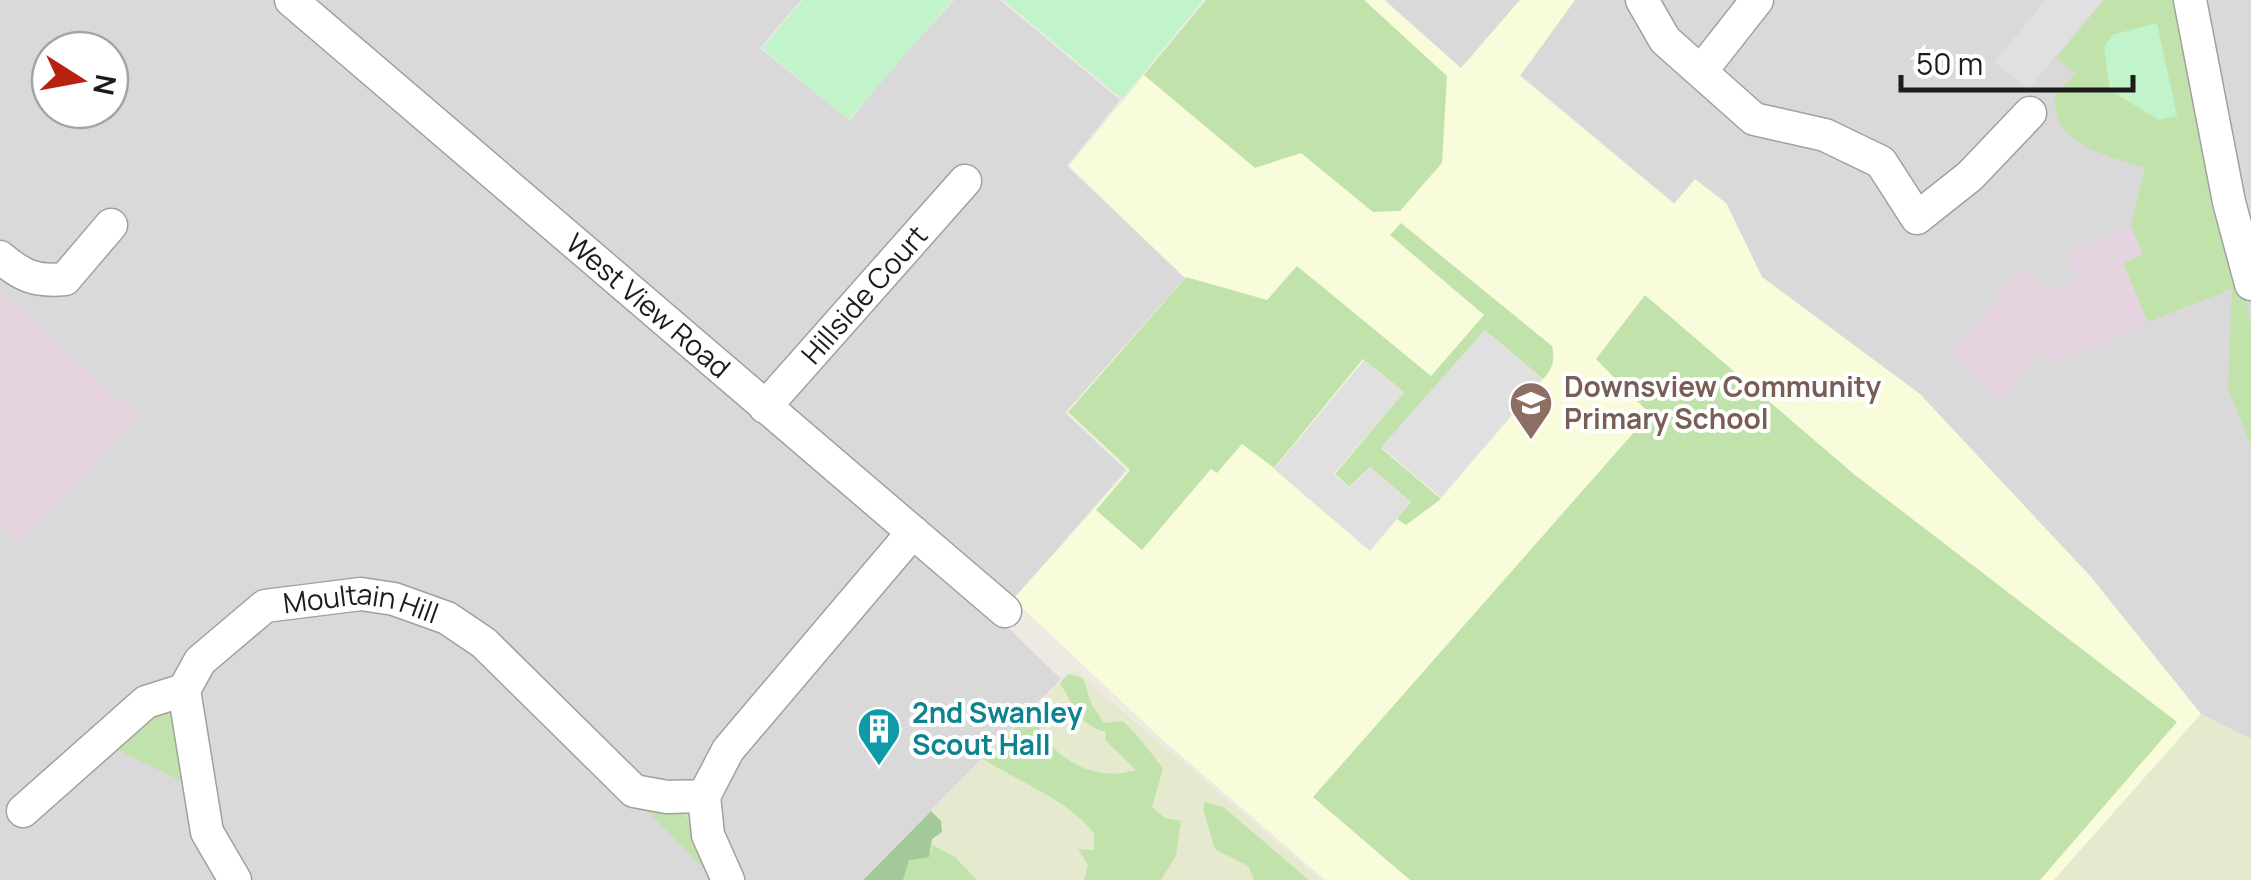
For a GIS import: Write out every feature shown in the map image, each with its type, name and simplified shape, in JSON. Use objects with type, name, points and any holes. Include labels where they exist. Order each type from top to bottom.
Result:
[{"type":"street","name":"West View Road","points":[[291,0],[1005,612]]},
{"type":"street","points":[[1642,0],[1665,40],[1754,119],[1825,135],[1881,162],[1918,218],[1970,176],[2030,113]]},
{"type":"street","points":[[1702,70],[1758,0]]},
{"type":"street","points":[[2190,0],[2229,202],[2251,284]]},
{"type":"street","name":"Hillside Court","points":[[765,407],[964,180]]},
{"type":"street","points":[[0,257],[31,278],[65,279],[111,226]]},
{"type":"street","points":[[728,880],[708,835],[704,796],[728,750],[913,532]]},
{"type":"street","name":"Moultain Hill","points":[[184,690],[200,661],[265,606],[361,594],[394,599],[447,618],[484,644],[608,771],[634,791],[667,797],[704,796]]},
{"type":"street","points":[[23,811],[146,702],[184,690],[207,832],[235,880]]},
{"type":"shaded area","points":[[0,0],[801,0],[760,48],[850,121],[888,72],[954,0],[1000,0],[1120,100],[1067,166],[1185,278],[1065,413],[1126,470],[998,618],[1061,679],[862,880],[0,880]]},
{"type":"shaded area","name":"Downsview Community Primary School","points":[[1206,0],[1384,0],[1461,68],[1520,0],[1575,0],[1520,76],[1674,204],[1695,179],[1726,203],[1762,277],[1920,394],[2090,576],[2201,714],[2054,880],[1325,880],[1157,735],[1013,599],[1129,470],[1067,412],[1185,278],[1069,166]]},
{"type":"shaded area","points":[[1385,0],[1520,0],[1461,69]]},
{"type":"shaded area","points":[[1575,0],[2251,0],[2251,739],[2201,714],[2090,576],[2047,530],[1762,277],[1726,203],[1675,204],[1520,75]]},
{"type":"shaded area","points":[[2045,0],[2103,0],[2028,89],[1995,62]]},
{"type":"shaded area","points":[[2131,226],[2142,254],[2123,263],[2149,323],[2057,363],[2038,355],[2001,400],[1950,354],[2021,268],[2049,291],[2077,281],[2067,253]]},
{"type":"shaded area","points":[[0,291],[139,417],[19,542],[0,524]]},
{"type":"shaded area","points":[[1485,330],[1543,379],[1441,498],[1381,447]]},
{"type":"shaded area","points":[[1364,360],[1404,392],[1334,474],[1349,488],[1370,467],[1411,502],[1370,551],[1274,469]]},
{"type":"shaded area","points":[[1073,669],[1321,880],[863,880]]},
{"type":"shaded area","points":[[2201,714],[2251,739],[2251,880],[2054,880]]},
{"type":"green space","points":[[803,0],[952,0],[849,120],[762,48]]},
{"type":"green space","points":[[1003,0],[1203,0],[1122,99]]},
{"type":"green space","points":[[1206,0],[1364,0],[1447,76],[1442,163],[1400,211],[1373,212],[1301,153],[1255,168],[1144,75]]},
{"type":"green space","points":[[2104,0],[2180,0],[2251,324],[2251,446],[2228,388],[2232,289],[2148,322],[2123,263],[2143,255],[2131,226],[2145,168],[2100,153],[2073,138],[2057,113],[2055,95],[2076,73],[2056,58]]},
{"type":"green space","points":[[2157,23],[2177,116],[2159,120],[2110,90],[2104,48],[2112,35]]},
{"type":"green space","points":[[1401,223],[1552,346],[1553,351],[1552,364],[1543,379],[1485,330],[1381,448],[1441,499],[1406,525],[1397,519],[1411,502],[1370,467],[1349,487],[1335,474],[1404,392],[1363,359],[1274,468],[1242,444],[1217,473],[1211,469],[1142,550],[1096,510],[1130,470],[1068,412],[1186,277],[1267,300],[1297,266],[1431,376],[1484,315],[1390,235]]},
{"type":"green space","points":[[1645,295],[1855,475],[2177,722],[2040,880],[1410,880],[1313,797],[1650,414],[1596,359]]},
{"type":"green space","points":[[1068,674],[1083,678],[1092,705],[1104,723],[1122,721],[1163,769],[1152,807],[1165,818],[1181,821],[1176,856],[1161,880],[1084,880],[1088,865],[1078,849],[1094,850],[1094,833],[1056,801],[983,759],[1032,711],[1048,741],[1073,763],[1103,773],[1136,770],[1105,740],[1106,732],[1078,714],[1060,683]]},
{"type":"green space","points":[[184,692],[198,789],[101,742]]},
{"type":"green space","points":[[634,797],[666,801],[680,808],[713,878]]},
{"type":"green space","points":[[1205,802],[1223,807],[1309,880],[1254,880],[1248,866],[1215,849],[1203,809]]},
{"type":"green space","points":[[931,811],[941,821],[942,832],[932,839],[929,857],[909,860],[903,880],[863,880]]},
{"type":"green space","points":[[932,845],[955,857],[977,880],[903,880],[909,860],[931,852]]},
{"type":"place","name":"Downsview Community Primary School","points":[[1531,441]]},
{"type":"place","name":"2nd Swanley Scout Hall","points":[[879,767]]}]
